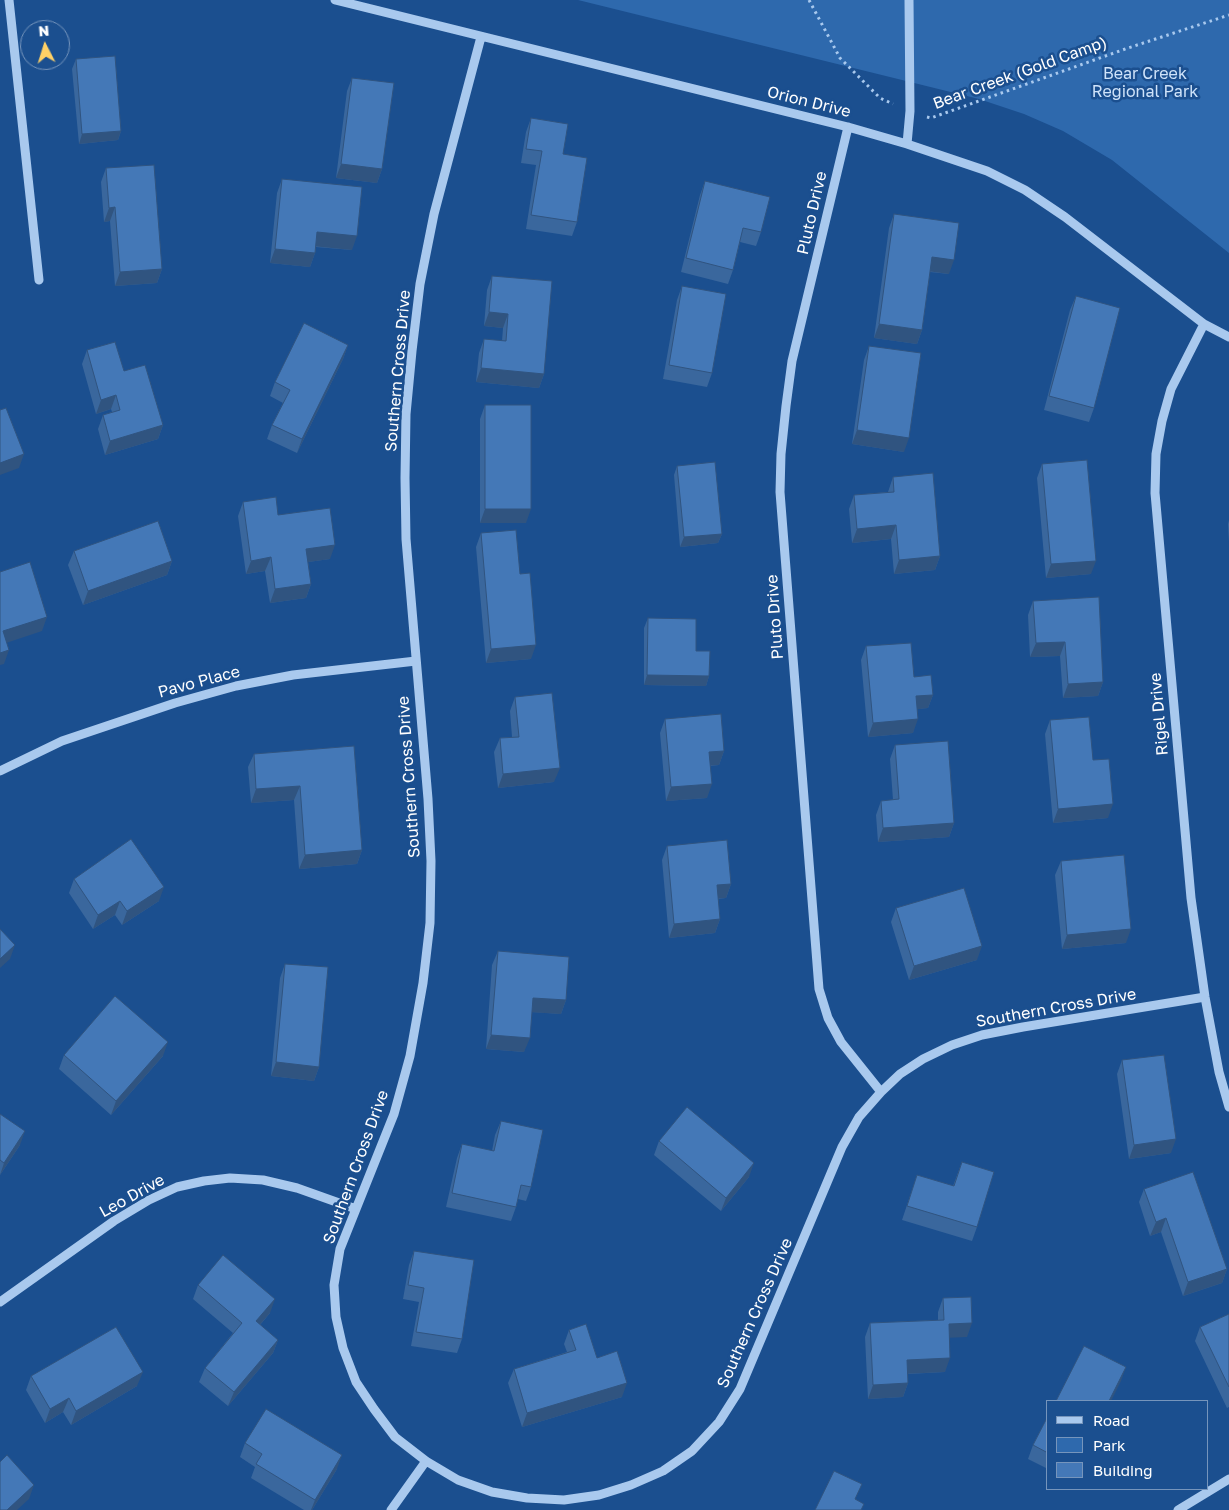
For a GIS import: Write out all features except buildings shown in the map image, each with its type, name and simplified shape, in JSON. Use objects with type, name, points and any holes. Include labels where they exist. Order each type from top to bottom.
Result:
[{"type":"street","points":[[9,0],[39,280]]},
{"type":"street","name":"Orion Drive","points":[[335,0],[848,127],[907,144],[986,171],[1026,190],[1065,217],[1204,324],[1229,337]]},
{"type":"street","points":[[907,144],[910,111],[909,0]]},
{"type":"street","name":"Southern Cross Drive","points":[[481,37],[434,214],[420,284],[406,414],[406,539],[428,800],[431,861],[430,923],[424,975],[410,1056],[394,1114],[340,1249],[334,1285],[336,1317],[343,1348],[356,1382],[374,1409],[396,1437],[426,1461],[458,1480],[492,1492],[527,1498],[564,1500],[599,1496],[663,1471],[692,1451],[719,1422],[740,1389],[842,1147],[859,1118],[881,1092],[900,1074],[923,1059],[952,1045],[982,1036],[1023,1026],[1205,997]]},
{"type":"street","name":"Pluto Drive","points":[[848,127],[792,362],[781,454],[780,492],[819,989],[828,1018],[840,1042],[881,1092]]},
{"type":"street","name":"Rigel Drive","points":[[1204,324],[1171,389],[1162,421],[1156,454],[1155,493],[1190,898],[1205,997],[1219,1072],[1229,1107]]},
{"type":"street","name":"Pavo Place","points":[[0,771],[62,741],[175,703],[236,686],[293,674],[416,661]]},
{"type":"street","name":"Leo Drive","points":[[0,1302],[114,1221],[149,1200],[177,1187],[230,1178],[263,1180],[297,1188],[356,1209]]},
{"type":"street","points":[[391,1510],[426,1461]]},
{"type":"street","points":[[1178,1510],[1229,1479]]},
{"type":"path","name":"Bear Creek (Gold Camp)","points":[[809,0],[840,58],[880,98],[931,118],[1128,48],[1229,15]]},
{"type":"green space","name":"Bear Creek Regional Park","points":[[578,0],[1229,0],[1229,253],[1112,160],[1063,131],[1024,114],[979,99]]}]
